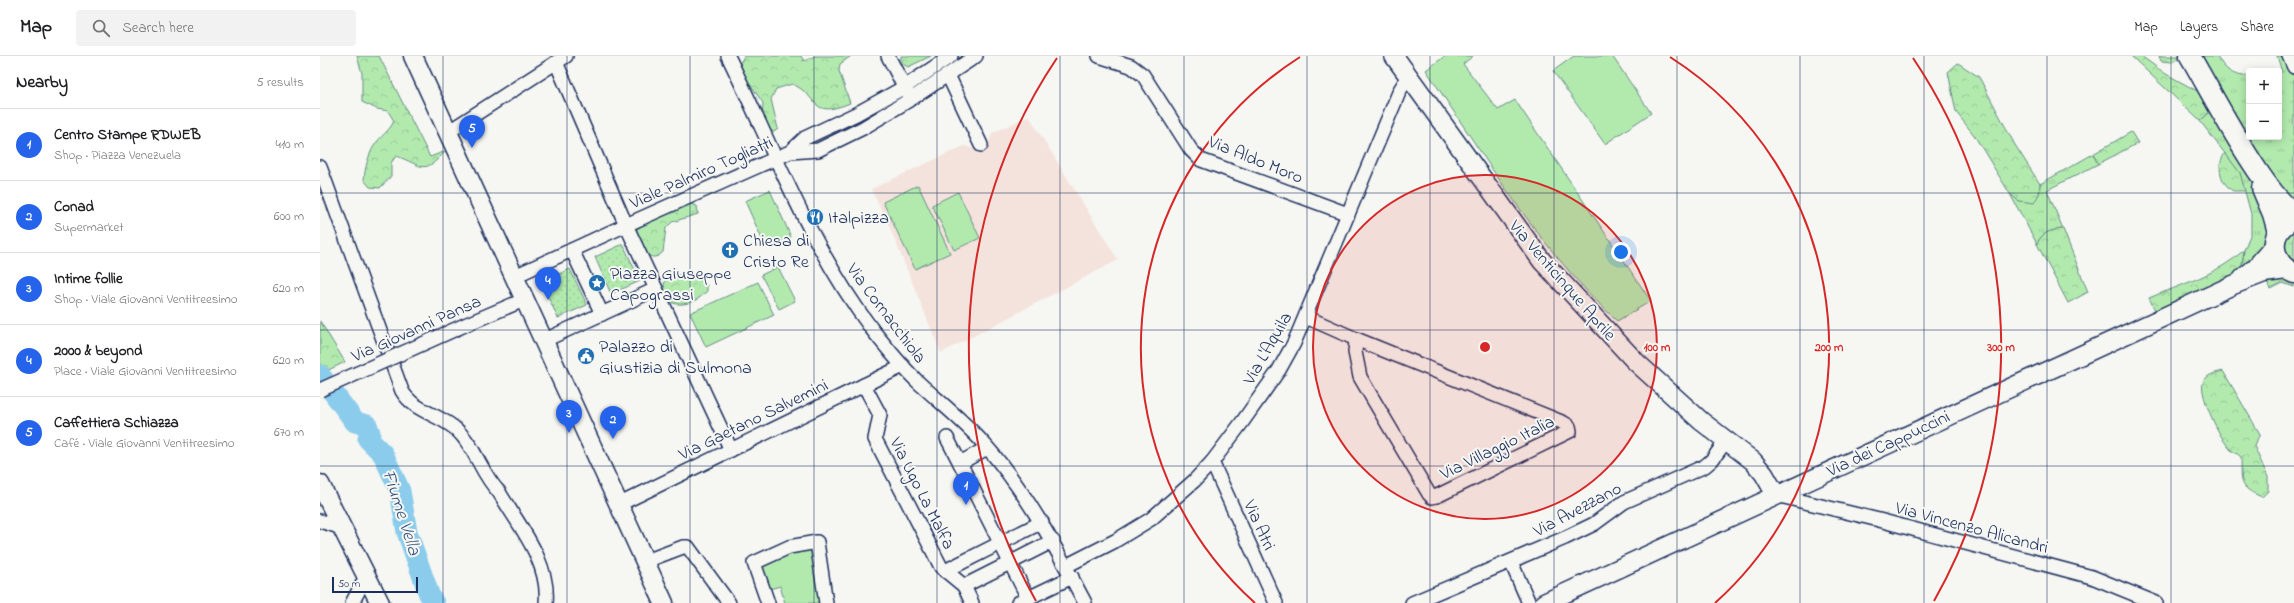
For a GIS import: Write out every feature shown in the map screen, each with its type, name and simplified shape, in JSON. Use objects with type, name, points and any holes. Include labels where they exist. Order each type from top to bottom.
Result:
[{"type":"main road","points":[[2190,56],[2246,152],[2269,187],[2294,212]]},
{"type":"main road","points":[[2246,152],[2273,214],[2280,263],[2290,271]]},
{"type":"main road","points":[[2276,239],[2283,226],[2294,219]]},
{"type":"street","points":[[413,56],[545,340],[664,603]]},
{"type":"street","name":"Via Cornacchiola","points":[[728,56],[827,262],[871,327],[903,366],[968,426],[1026,497],[1053,541],[1085,603]]},
{"type":"street","points":[[888,56],[903,88],[911,99]]},
{"type":"street","name":"Viale Palmiro Togliatti","points":[[790,152],[805,138],[856,114],[903,88],[951,56]]},
{"type":"street","name":"Viale Palmiro Togliatti","points":[[626,225],[790,152],[818,150],[863,128],[911,99],[976,56]]},
{"type":"street","name":"Via Aldo Moro","points":[[1099,56],[1131,66],[1143,75],[1191,150],[1201,160],[1348,214]]},
{"type":"street","name":"Via Venticinque Aprile","points":[[1394,56],[1542,261],[1636,362],[1674,398],[1753,461],[1764,474],[1776,495]]},
{"type":"street","points":[[2289,56],[2294,67]]},
{"type":"street","points":[[448,132],[561,59],[626,225],[731,450]]},
{"type":"street","points":[[948,75],[980,145]]},
{"type":"street","name":"Via L'Aquila","points":[[1023,601],[1151,519],[1177,497],[1212,462],[1279,370],[1306,317],[1400,90],[1408,77]]},
{"type":"street","points":[[320,167],[402,391],[412,404],[451,424],[468,443],[489,482],[499,492],[541,564],[546,579],[546,603]]},
{"type":"street","points":[[515,276],[626,225]]},
{"type":"street","name":"Via dei Cappuccini","points":[[2233,285],[2255,268],[2276,239]]},
{"type":"street","points":[[572,250],[602,314]]},
{"type":"street","name":"Via dei Cappuccini","points":[[1544,603],[2233,285],[2264,273],[2290,271]]},
{"type":"street","points":[[545,340],[656,289]]},
{"type":"street","name":"Via Giovanni Pansa","points":[[320,390],[526,299]]},
{"type":"street","name":"Via Villaggio Italia","points":[[1306,317],[1356,339],[1564,423],[1569,426],[1570,431],[1437,496],[1432,496],[1429,494],[1361,380],[1355,352],[1356,339]]},
{"type":"street","name":"Via Gaetano Salvemini","points":[[620,504],[903,366]]},
{"type":"street","name":"Via Ugo La Malfa","points":[[864,385],[880,415],[875,439],[945,571],[964,586]]},
{"type":"street","points":[[947,438],[1011,563],[1023,601]]},
{"type":"street","name":"Via Avezzano","points":[[1412,603],[1511,562],[1585,528],[1624,502],[1705,466],[1712,460],[1726,441]]},
{"type":"street","points":[[960,463],[987,448]]},
{"type":"street","name":"Via Atri","points":[[1212,462],[1276,603]]},
{"type":"street","points":[[320,484],[380,603]]},
{"type":"street","name":"Via Vincenzo Alicandri","points":[[1776,495],[1879,520],[2092,577],[2156,603]]},
{"type":"street","points":[[320,522],[343,528]]},
{"type":"street","points":[[945,571],[1042,522]]},
{"type":"street","points":[[972,603],[964,586],[1053,541]]},
{"type":"street","points":[[768,603],[754,563],[789,547],[817,542],[826,603]]},
{"type":"street","points":[[646,561],[683,547],[689,547],[729,603]]},
{"type":"street","points":[[1511,562],[1529,603]]},
{"type":"street","points":[[352,603],[367,576]]},
{"type":"shaded area","points":[[1029,116],[1118,260],[941,353],[890,228],[871,189],[964,146],[975,149],[989,142],[992,133]]},
{"type":"green space","points":[[357,56],[379,56],[430,157],[446,151],[432,164],[423,167],[396,156],[391,163],[391,176],[380,188],[370,187],[364,180],[366,167],[374,146],[390,128],[394,121],[388,111],[377,109],[362,102],[362,73]]},
{"type":"green space","points":[[744,56],[801,56],[804,61],[815,56],[851,56],[840,64],[839,71],[850,103],[837,108],[821,108],[801,89],[792,84],[776,89],[771,99],[778,129],[774,132],[767,128],[762,120],[763,103],[744,75],[740,63]]},
{"type":"green space","points":[[901,56],[931,56],[908,67],[901,63]]},
{"type":"green space","points":[[1445,56],[1473,56],[1463,64],[1498,110],[1515,100],[1651,301],[1617,321],[1563,264],[1514,201],[1426,70]]},
{"type":"green space","points":[[1574,56],[1612,56],[1651,113],[1605,144],[1553,71]]},
{"type":"green space","points":[[2131,56],[2141,56],[2166,74],[2199,92],[2213,109],[2200,121]]},
{"type":"green space","points":[[2159,56],[2182,57],[2172,62],[2161,61]]},
{"type":"green space","points":[[2199,56],[2217,56],[2223,65],[2234,74],[2246,76],[2246,136],[2226,98]]},
{"type":"green space","points":[[2277,56],[2288,56],[2294,71],[2294,206],[2266,175],[2248,140],[2282,140],[2282,68]]},
{"type":"green space","points":[[1958,63],[1979,77],[2015,145],[2040,184],[2039,194],[2034,203],[2019,201],[2010,194],[1974,135],[1956,112],[1948,72]]},
{"type":"green space","points":[[2213,109],[2269,215],[2267,242],[2241,273],[2244,250],[2251,233],[2251,214],[2240,173],[2200,121]]},
{"type":"green space","points":[[2131,132],[2138,143],[2098,164],[2093,154]]},
{"type":"green space","points":[[2225,153],[2240,173],[2245,191],[2233,191],[2222,179],[2220,169],[2222,158]]},
{"type":"green space","points":[[2093,154],[2098,164],[2047,190],[2063,229],[2047,232],[2041,237],[2037,244],[2010,194],[2019,201],[2039,194],[2040,184]]},
{"type":"green space","points":[[918,185],[950,253],[915,269],[883,202]]},
{"type":"green space","points":[[770,190],[791,237],[766,248],[745,201]]},
{"type":"green space","points":[[958,192],[980,238],[954,250],[932,205]]},
{"type":"green space","points":[[690,204],[697,206],[698,214],[672,222],[666,228],[663,252],[658,256],[653,257],[644,252],[636,230],[647,222]]},
{"type":"green space","points":[[2063,229],[2088,292],[2068,303],[2037,244],[2041,237],[2047,232]]},
{"type":"green space","points":[[2294,231],[2294,261],[2288,254],[2285,246],[2287,238]]},
{"type":"green space","points":[[623,244],[640,281],[611,294],[595,257]]},
{"type":"green space","points":[[2244,250],[2241,273],[2157,314],[2149,298],[2223,266]]},
{"type":"green space","points":[[778,267],[795,301],[779,309],[761,275]]},
{"type":"green space","points":[[570,269],[587,305],[558,318],[541,282]]},
{"type":"green space","points":[[672,274],[696,277],[707,285],[707,291],[692,302],[676,304],[670,301],[666,296],[664,288],[666,277]]},
{"type":"green space","points":[[2265,278],[2294,280],[2294,287],[2283,283],[2271,289]]},
{"type":"green space","points":[[758,282],[774,315],[706,347],[690,313]]},
{"type":"green space","points":[[320,321],[345,362],[320,374]]},
{"type":"green space","points":[[2223,371],[2260,434],[2254,446],[2268,477],[2268,491],[2262,497],[2248,490],[2242,482],[2241,457],[2227,445],[2207,407],[2203,389],[2204,380],[2212,374]]},
{"type":"green space","points":[[813,549],[823,600],[816,603],[785,603],[780,586],[770,589],[762,566],[790,553]]},
{"type":"waterway","name":"Fiume Vella","points":[[320,375],[355,422],[367,425],[370,433],[368,439],[383,454],[400,491],[407,532],[429,594],[434,603]]},
{"type":"place","name":"Caffettiera Schiazza","points":[[472,148]]},
{"type":"place","name":"Italpizza","points":[[815,217]]},
{"type":"place","name":"Chiesa di Cristo Re","points":[[730,250]]},
{"type":"place","name":"Piazza Giuseppe Capograssi","points":[[597,283]]},
{"type":"place","name":"2000 & beyond","points":[[548,300]]},
{"type":"place","name":"Palazzo di Giustizia di Sulmona","points":[[586,356]]},
{"type":"place","name":"Intime follie","points":[[569,433]]},
{"type":"place","name":"Conad","points":[[613,439]]},
{"type":"place","name":"Centro Stampe RDWEB","points":[[966,505]]}]
